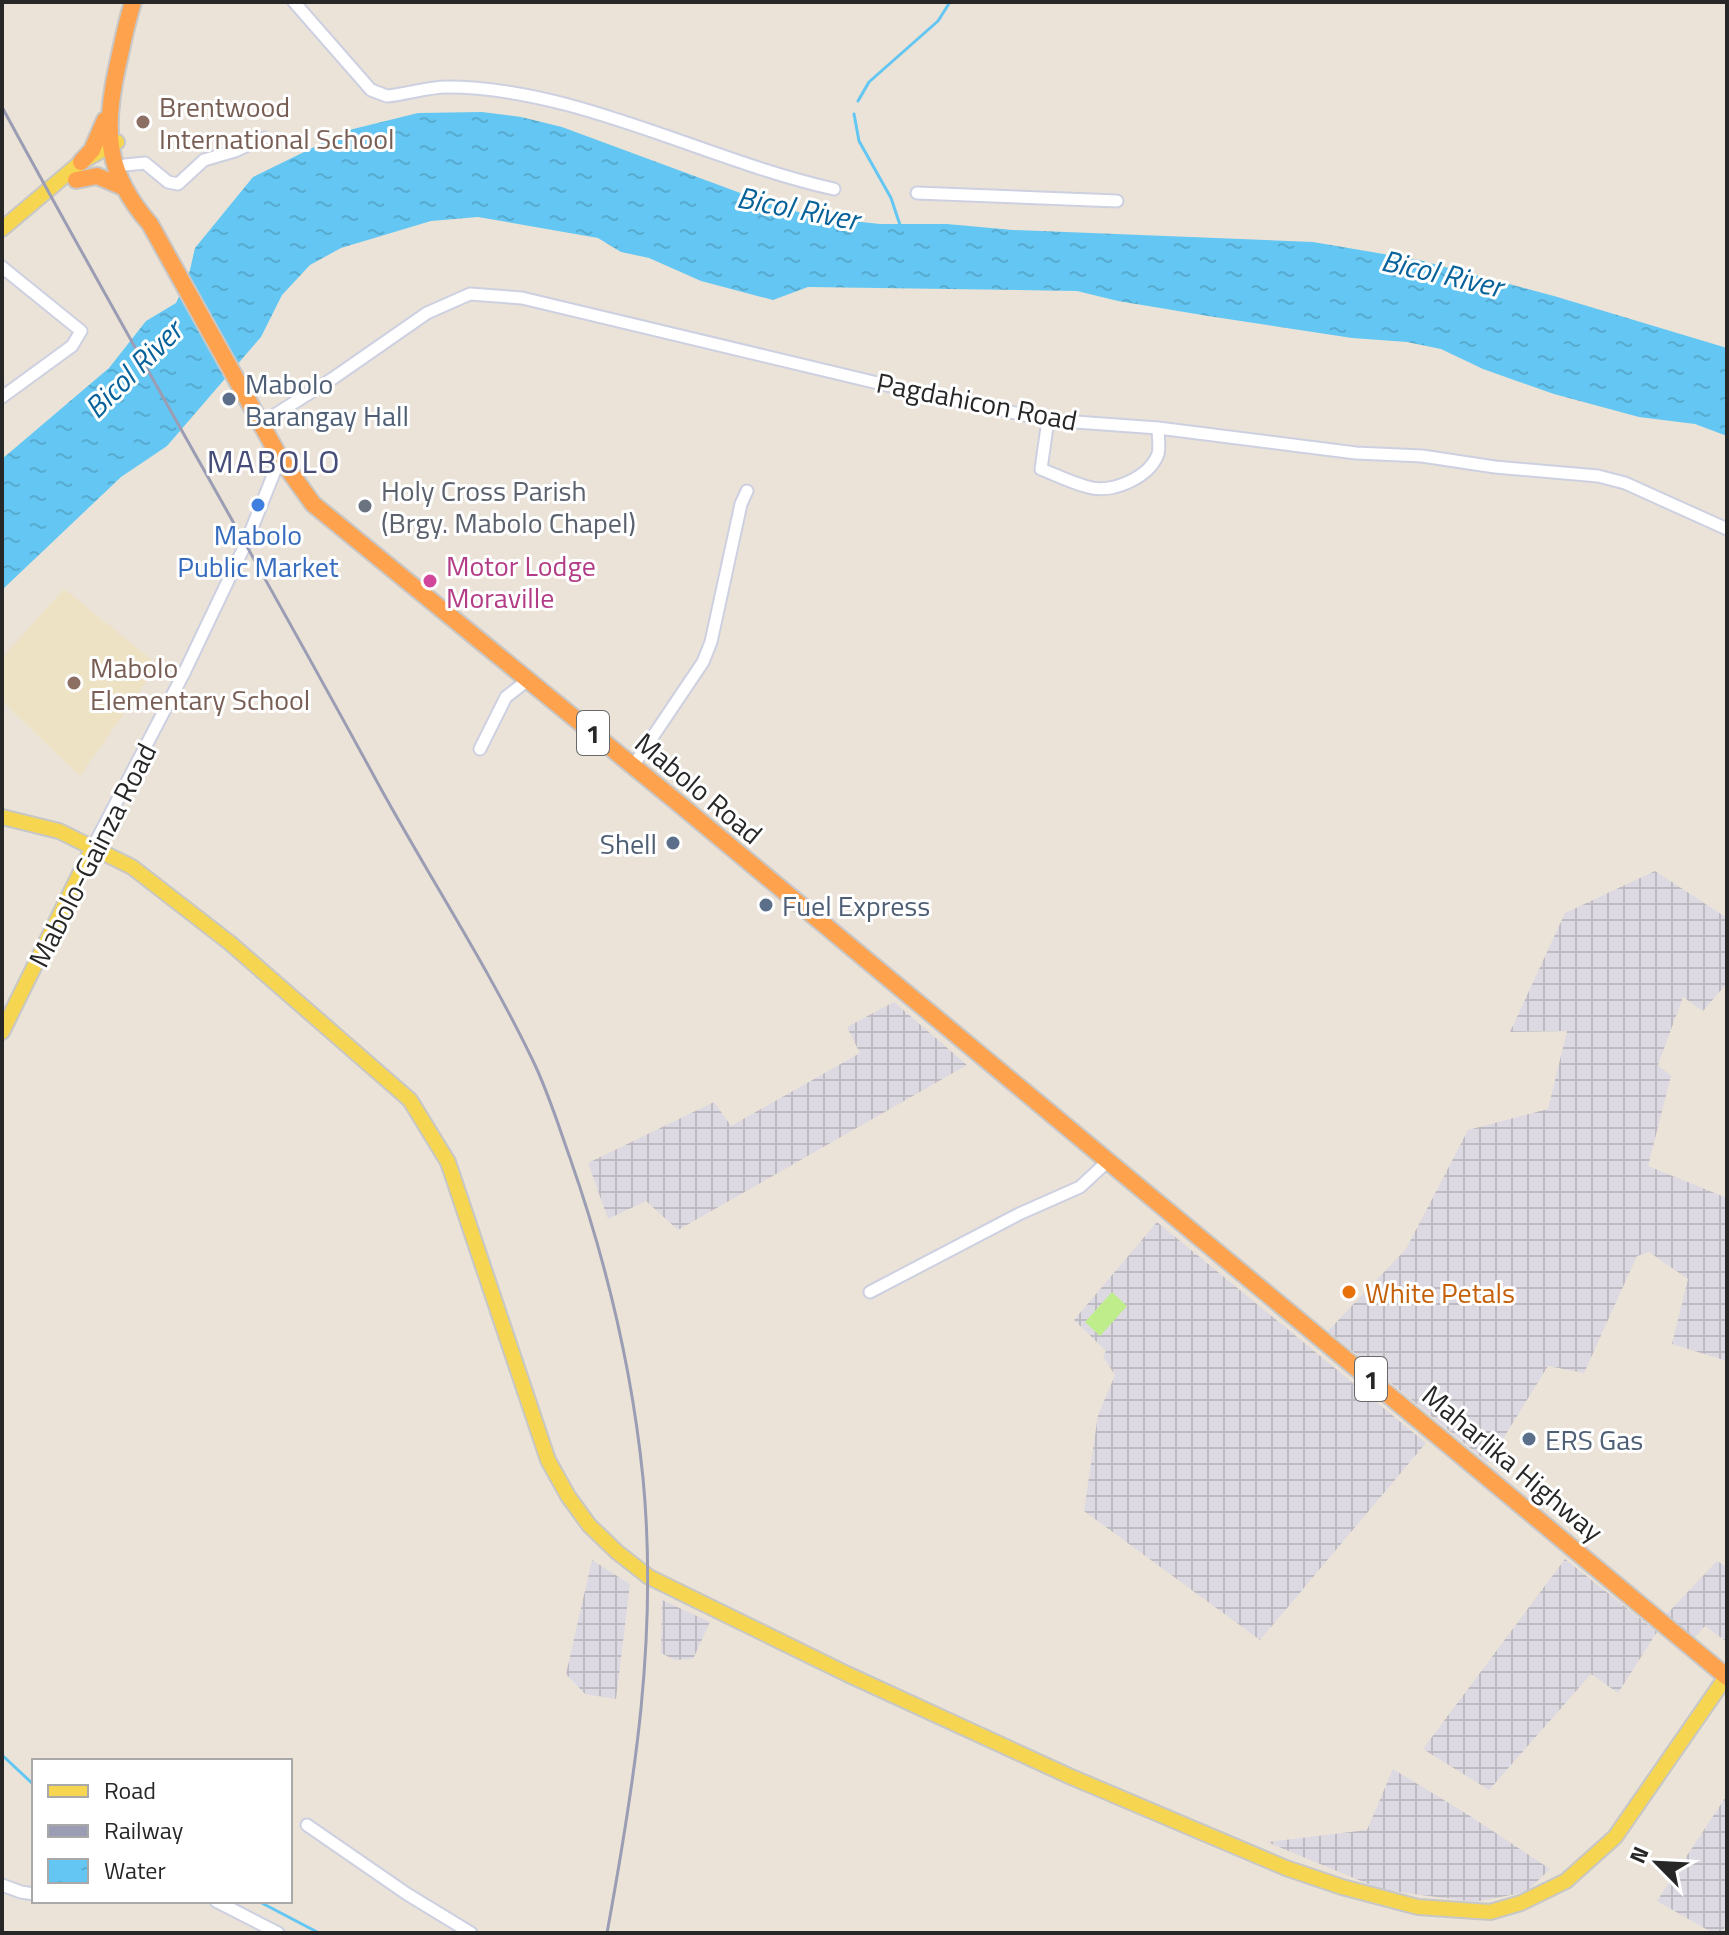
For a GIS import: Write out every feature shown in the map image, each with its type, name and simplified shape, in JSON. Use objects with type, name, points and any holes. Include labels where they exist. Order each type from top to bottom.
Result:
[{"type":"highway","name":"1","points":[[114,147],[108,130],[111,103],[133,2]]},
{"type":"highway","name":"1","points":[[114,147],[121,91],[118,66]]},
{"type":"highway","points":[[81,162],[92,150],[111,103]]},
{"type":"highway","name":"Mabolo Road","points":[[114,147],[143,201],[150,224]]},
{"type":"highway","name":"Mabolo Road","points":[[114,147],[123,187],[150,224],[280,458],[313,504],[1112,1164]]},
{"type":"highway","points":[[76,180],[97,176],[123,187]]},
{"type":"highway","name":"Maharlika Highway","points":[[1112,1164],[1727,1677]]},
{"type":"main road","points":[[2,229],[81,162],[114,147]]},
{"type":"main road","points":[[49,190],[76,180],[114,147]]},
{"type":"main road","points":[[2,817],[59,831],[132,867],[178,900],[410,1100],[448,1162],[548,1460],[589,1525],[649,1577],[847,1674],[1041,1763],[1286,1868],[1389,1901],[1440,1910],[1490,1912],[1521,1903],[1566,1881],[1615,1837],[1727,1677]]},
{"type":"main road","name":"Mabolo-Gainza Road","points":[[2,1032],[93,847]]},
{"type":"street","points":[[294,2],[360,79],[379,94],[387,96],[447,87],[535,97],[596,114],[750,166],[834,189]]},
{"type":"street","points":[[125,165],[145,163],[168,182],[178,184],[204,160],[264,138]]},
{"type":"street","points":[[917,193],[1117,201]]},
{"type":"street","points":[[2,267],[81,331],[72,346],[2,397]]},
{"type":"street","name":"Pagdahicon Road","points":[[260,424],[427,313],[470,294],[522,298],[907,390],[1048,420],[1158,428],[1356,453],[1422,456],[1495,467],[1598,476],[1625,483],[1727,529]]},
{"type":"street","points":[[1048,420],[1041,469],[1091,488],[1110,488],[1131,481],[1148,468],[1158,453],[1158,428]]},
{"type":"street","name":"Mabolo-Gainza Road","points":[[93,847],[185,671],[246,543],[280,458]]},
{"type":"street","points":[[633,766],[703,662],[711,642],[741,504],[747,491]]},
{"type":"street","points":[[480,749],[506,697],[528,680]]},
{"type":"street","points":[[870,1292],[1019,1214],[1080,1187],[1112,1164]]},
{"type":"street","points":[[307,1825],[407,1894],[471,1933]]},
{"type":"street","points":[[2,1885],[32,1894]]},
{"type":"street","points":[[220,1903],[278,1933]]},
{"type":"shaded area","name":"Mabolo Elementary School","points":[[64,589],[158,665],[80,776],[2,701],[2,658]]},
{"type":"shaded area","points":[[1655,871],[1727,918],[1727,983],[1703,1011],[1683,997],[1658,1065],[1671,1076],[1648,1166],[1727,1198],[1727,1361],[1672,1344],[1688,1279],[1649,1252],[1637,1256],[1584,1373],[1548,1366],[1488,1463],[1328,1331],[1406,1249],[1468,1130],[1548,1109],[1567,1031],[1510,1032],[1565,913]]},
{"type":"shaded area","points":[[894,1002],[967,1065],[678,1230],[646,1201],[608,1219],[588,1163],[714,1102],[731,1126],[860,1053],[847,1027]]},
{"type":"shaded area","points":[[1157,1222],[1426,1443],[1260,1640],[1084,1511],[1098,1415],[1115,1375],[1103,1357],[1106,1351],[1074,1320]]},
{"type":"shaded area","points":[[1565,1559],[1657,1632],[1618,1693],[1591,1674],[1489,1790],[1423,1749]]},
{"type":"shaded area","points":[[592,1560],[630,1584],[616,1699],[585,1694],[566,1674]]},
{"type":"shaded area","points":[[1717,1561],[1727,1567],[1727,1642],[1705,1626],[1692,1640],[1664,1617]]},
{"type":"shaded area","points":[[662,1600],[710,1622],[693,1659],[675,1660],[661,1653]]},
{"type":"shaded area","points":[[1393,1769],[1550,1869],[1526,1892],[1475,1902],[1383,1890],[1267,1842],[1367,1830]]},
{"type":"shaded area","points":[[1727,1795],[1727,1923],[1722,1933],[1713,1933],[1657,1901]]},
{"type":"green space","points":[[1112,1292],[1127,1306],[1100,1336],[1085,1322]]},
{"type":"water","name":"Bicol River","points":[[482,112],[562,127],[770,204],[816,217],[880,224],[947,224],[1013,230],[1313,242],[1419,260],[1554,296],[1727,348],[1727,436],[1695,424],[1639,417],[1554,394],[1483,369],[1441,349],[1407,342],[1352,338],[1208,316],[1077,291],[808,287],[773,300],[701,281],[649,258],[621,252],[598,238],[478,217],[431,221],[341,248],[310,265],[282,295],[261,337],[167,446],[121,477],[2,590],[2,459],[109,368],[146,321],[176,303],[189,274],[195,248],[253,177],[349,130],[418,113]]},
{"type":"waterway","points":[[858,101],[869,82],[938,21],[950,2]]},
{"type":"waterway","points":[[854,114],[859,141],[891,198],[901,228]]},
{"type":"waterway","points":[[2,1755],[32,1783]]},
{"type":"waterway","points":[[262,1903],[319,1933]]},
{"type":"railway","points":[[2,107],[517,1028],[554,1111],[583,1197],[625,1356],[638,1437],[647,1536],[648,1594],[641,1707],[627,1819],[607,1933]]},
{"type":"place","name":"Brentwood International School","points":[[143,122]]},
{"type":"place","name":"Mabolo Barangay Hall","points":[[229,399]]},
{"type":"place","name":"Mabolo Public Market","points":[[258,505]]},
{"type":"place","name":"Holy Cross Parish (Brgy. Mabolo Chapel)","points":[[365,506]]},
{"type":"place","name":"Motor Lodge Moraville","points":[[430,581]]},
{"type":"place","name":"Mabolo Elementary School","points":[[74,683]]},
{"type":"place","name":"Shell","points":[[673,843]]},
{"type":"place","name":"Fuel Express","points":[[766,905]]},
{"type":"place","name":"White Petals","points":[[1349,1292]]},
{"type":"place","name":"ERS Gas","points":[[1529,1439]]},
{"type":"district","name":"MABOLO","points":[[274,461]]}]
